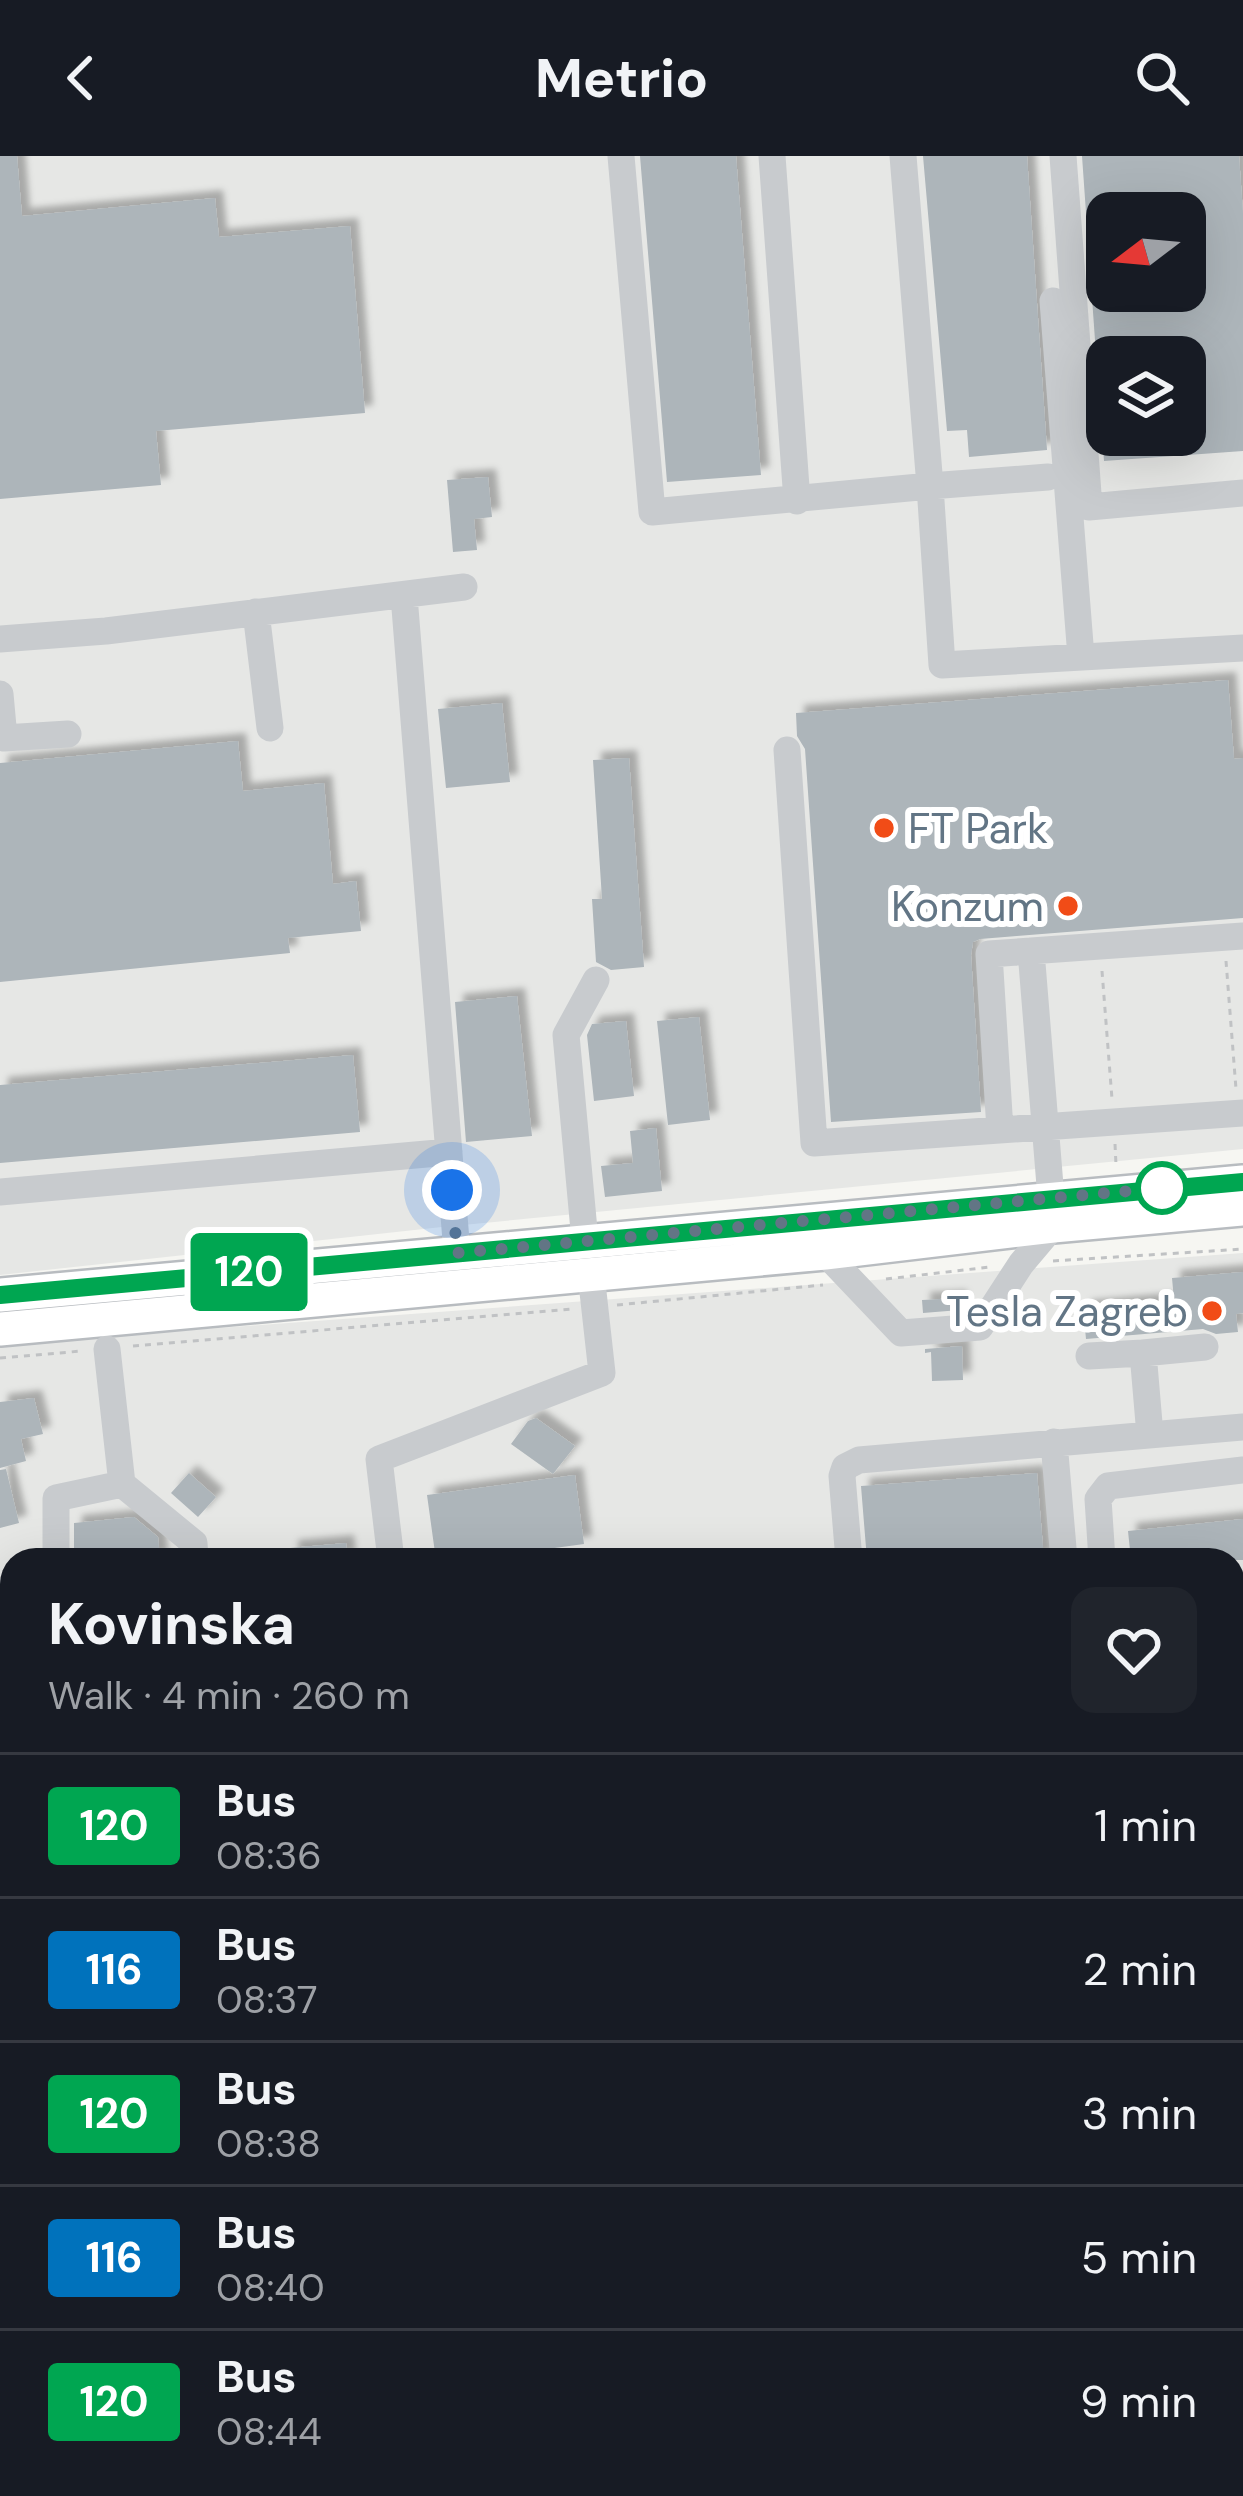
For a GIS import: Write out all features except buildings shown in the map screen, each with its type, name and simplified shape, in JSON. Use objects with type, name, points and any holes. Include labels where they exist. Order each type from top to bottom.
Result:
[{"type":"main road","points":[[0,1329],[101,1342],[148,1313],[1243,1182]]},
{"type":"main road","points":[[0,1295],[457,1253],[831,1268],[1057,1207],[1243,1209]]},
{"type":"street","points":[[621,156],[652,512],[1048,477]]},
{"type":"street","points":[[772,156],[797,501]]},
{"type":"street","points":[[903,156],[942,665],[1243,648]]},
{"type":"street","points":[[1063,156],[1089,507],[1243,493]]},
{"type":"street","points":[[1053,301],[1081,657]]},
{"type":"street","points":[[0,639],[464,587]]},
{"type":"street","points":[[404,596],[457,1253]]},
{"type":"street","points":[[256,612],[270,728]]},
{"type":"street","points":[[0,694],[4,738],[68,734]]},
{"type":"street","points":[[787,749],[814,1143],[1240,1108]]},
{"type":"street","points":[[1000,1130],[988,954],[1234,937]]},
{"type":"street","points":[[831,1268],[902,1333],[980,1327],[1057,1207],[1039,950]]},
{"type":"street","points":[[390,1548],[379,1460],[602,1373],[566,1035],[596,980]]},
{"type":"street","points":[[0,1192],[448,1152]]},
{"type":"street","points":[[101,1342],[122,1484],[194,1548]]},
{"type":"street","points":[[1089,1356],[1205,1347]]},
{"type":"street","points":[[1143,1353],[1150,1436]]},
{"type":"street","points":[[848,1548],[844,1467],[859,1460],[1243,1427]]},
{"type":"street","points":[[1054,1442],[1063,1548]]},
{"type":"street","points":[[1101,1548],[1098,1499],[1108,1486],[1243,1470]]},
{"type":"street","points":[[56,1548],[56,1498],[122,1484]]},
{"type":"path","points":[[1234,937],[1240,1108]]},
{"type":"path","points":[[1100,946],[1117,1167]]},
{"type":"path","points":[[1044,1262],[1243,1249]]},
{"type":"path","points":[[604,1306],[831,1268]]},
{"type":"path","points":[[878,1280],[988,1268]]},
{"type":"path","points":[[0,1358],[101,1342],[571,1309]]},
{"type":"shaded area","points":[[0,156],[1243,156],[1243,1149],[0,1275]]},
{"type":"shaded area","points":[[1243,1253],[1243,1548],[0,1548],[0,1344]]},
{"type":"bus line","name":"120","points":[[0,1295],[1243,1182]]},
{"type":"place","name":"FT Park","points":[[884,828]]},
{"type":"place","name":"Konzum","points":[[1068,906]]},
{"type":"place","name":"Tesla Zagreb","points":[[1212,1311]]},
{"type":"route","points":[[452,1190],[457,1253],[1162,1188]]}]
